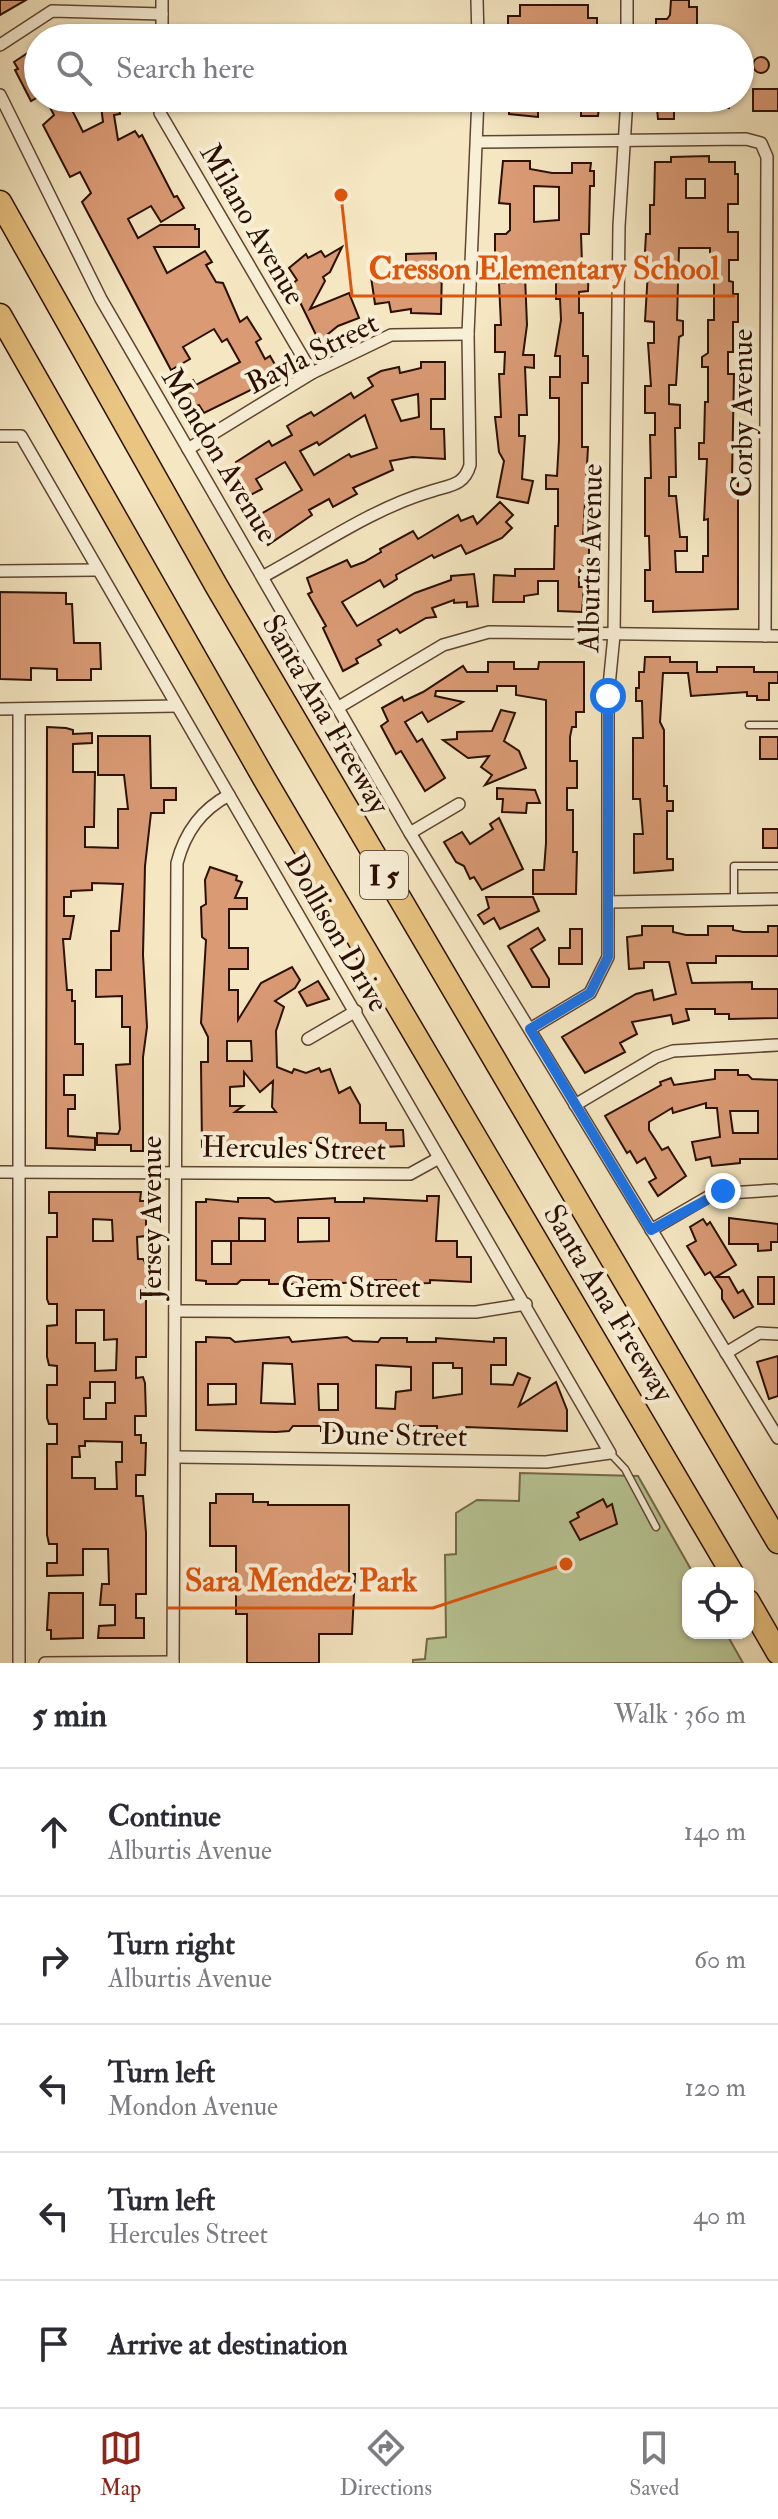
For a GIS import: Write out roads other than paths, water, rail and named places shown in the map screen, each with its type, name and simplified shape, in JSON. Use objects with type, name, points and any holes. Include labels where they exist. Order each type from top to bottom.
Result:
[{"type":"highway","name":"Santa Ana Freeway","points":[[0,202],[217,587],[528,1123],[778,1542]]},
{"type":"highway","name":"Santa Ana Freeway","points":[[0,315],[265,780],[728,1567]]},
{"type":"highway","points":[[754,1611],[778,1653]]},
{"type":"street","points":[[162,0],[162,24]]},
{"type":"street","points":[[477,0],[478,24]]},
{"type":"street","points":[[627,0],[627,24]]},
{"type":"street","points":[[32,24],[52,11],[162,14]]},
{"type":"street","points":[[0,45],[24,29]]},
{"type":"street","name":"Mondon Avenue","points":[[0,95],[101,299],[410,833],[778,1438]]},
{"type":"street","name":"Milano Avenue","points":[[160,112],[312,373]]},
{"type":"street","points":[[264,576],[408,498],[457,484],[467,476],[470,465],[468,334],[478,112]]},
{"type":"street","name":"Alburtis Avenue","points":[[530,1029],[590,993],[608,957],[608,696],[614,635],[619,226],[627,112]]},
{"type":"street","name":"Corby Avenue","points":[[627,140],[746,139],[761,143],[767,157],[765,636]]},
{"type":"street","points":[[479,142],[627,140]]},
{"type":"street","name":"Bayla Street","points":[[188,449],[312,373],[391,335],[468,334]]},
{"type":"street","name":"Dollison Drive","points":[[0,436],[21,436],[610,1453]]},
{"type":"street","points":[[0,571],[96,570]]},
{"type":"street","points":[[339,707],[443,645],[489,632],[778,636]]},
{"type":"street","points":[[0,709],[177,706]]},
{"type":"street","points":[[19,709],[19,1663]]},
{"type":"street","name":"Jersey Avenue","points":[[173,1663],[177,863],[190,829],[210,805],[229,795]]},
{"type":"street","points":[[410,833],[459,804]]},
{"type":"street","points":[[609,902],[778,899]]},
{"type":"street","points":[[308,1039],[356,1011]]},
{"type":"street","points":[[575,1105],[656,1057],[673,1051],[777,1045]]},
{"type":"street","name":"Hercules Street","points":[[0,1172],[174,1170],[410,1174],[439,1158]]},
{"type":"street","points":[[651,1230],[723,1191],[775,1190]]},
{"type":"street","name":"Gem Street","points":[[175,1311],[476,1312],[526,1304]]},
{"type":"street","points":[[726,1353],[759,1333],[778,1334]]},
{"type":"street","name":"Dune Street","points":[[175,1457],[546,1462],[610,1453]]},
{"type":"street","points":[[45,1663],[173,1663]]},
{"type":"lane","points":[[749,725],[778,725]]},
{"type":"lane","points":[[734,900],[734,866],[778,866]]},
{"type":"lane","points":[[610,1453],[625,1469],[656,1527]]},
{"type":"place","name":"Cresson Elementary School","points":[[341,195]]},
{"type":"place","name":"Sara Mendez Park","points":[[566,1564]]}]
